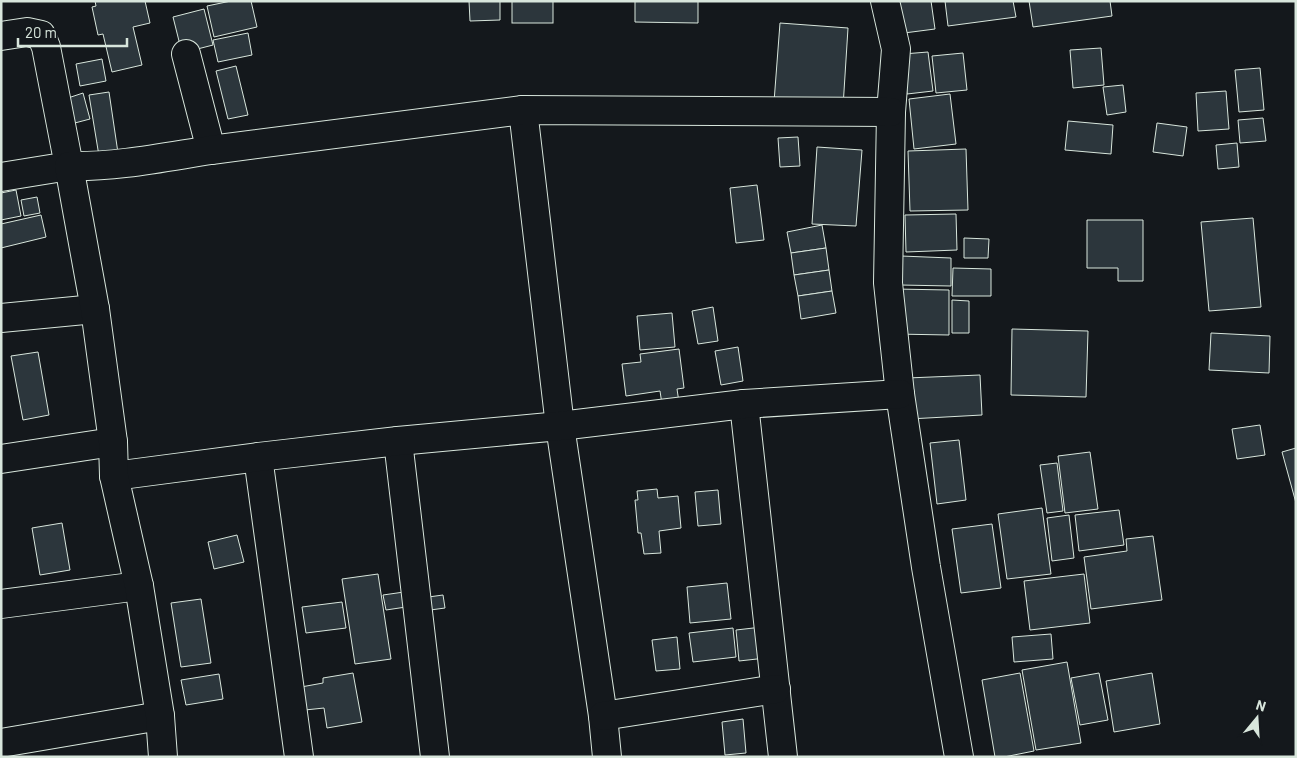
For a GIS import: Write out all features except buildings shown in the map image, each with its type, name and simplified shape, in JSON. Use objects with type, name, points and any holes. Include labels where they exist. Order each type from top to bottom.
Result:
[{"type":"street","points":[[885,1],[896,49],[891,112],[888,283],[900,394],[926,567],[959,757]]},
{"type":"street","points":[[1,36],[27,32],[41,35],[46,46],[70,166],[95,310],[113,442],[114,476],[139,586],[160,716],[163,757]]},
{"type":"street","points":[[186,54],[211,150]]},
{"type":"street","points":[[1,176],[70,166],[93,167],[523,110],[891,112]]},
{"type":"street","points":[[523,110],[560,426],[603,716],[607,757]]},
{"type":"street","points":[[1,318],[95,310]]},
{"type":"street","points":[[114,476],[398,441],[560,426],[744,404],[900,394]]},
{"type":"street","points":[[744,404],[783,757]]},
{"type":"street","points":[[398,441],[436,757]]},
{"type":"street","points":[[1,459],[113,442]]},
{"type":"street","points":[[258,457],[299,757]]},
{"type":"street","points":[[1,604],[139,586]]},
{"type":"street","points":[[603,716],[776,689]]},
{"type":"street","points":[[1,743],[160,716]]}]
